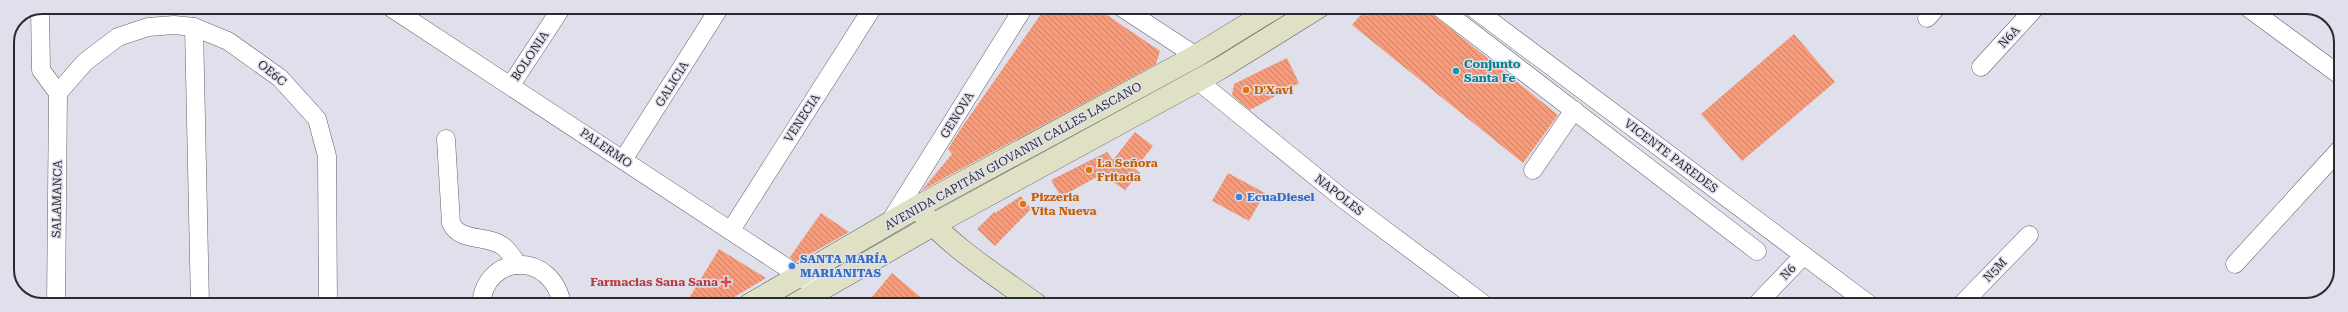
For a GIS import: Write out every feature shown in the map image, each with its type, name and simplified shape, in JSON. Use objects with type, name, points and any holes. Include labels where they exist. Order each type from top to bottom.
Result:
[{"type":"main road","name":"AVENIDA CAPITÁN GIOVANNI CALLES LASCANO","points":[[761,298],[917,207],[1196,56],[1265,14]]},
{"type":"main road","name":"AVENIDA CAPITÁN GIOVANNI CALLES LASCANO","points":[[806,298],[933,225],[1197,80],[1307,14]]},
{"type":"main road","points":[[917,207],[933,225],[983,266],[1027,298]]},
{"type":"street","points":[[40,14],[41,70],[58,94]]},
{"type":"street","name":"PALERMO","points":[[407,14],[510,85],[820,290]]},
{"type":"street","name":"BOLONIA","points":[[510,85],[557,14]]},
{"type":"street","name":"GALICIA","points":[[623,160],[716,14]]},
{"type":"street","name":"VENECIA","points":[[731,230],[869,14]]},
{"type":"street","name":"GENOVA","points":[[889,223],[1020,14]]},
{"type":"street","points":[[1133,14],[1196,56]]},
{"type":"street","points":[[1448,14],[1757,251]]},
{"type":"street","name":"VICENTE PAREDES","points":[[1481,14],[1860,298]]},
{"type":"street","name":"N6A","points":[[1981,67],[2030,14]]},
{"type":"street","points":[[2257,14],[2334,71]]},
{"type":"street","name":"OE6C","points":[[58,94],[85,62],[118,37],[148,27],[174,25],[194,27],[228,41],[280,78],[317,119],[327,156],[328,298]]},
{"type":"street","points":[[194,27],[200,298]]},
{"type":"street","name":"NAPOLES","points":[[1197,80],[1342,198],[1476,298]]},
{"type":"street","name":"SALAMANCA","points":[[56,298],[58,94]]},
{"type":"street","points":[[1533,170],[1574,110]]},
{"type":"street","points":[[446,139],[451,223],[454,231],[462,235],[487,238],[504,247],[518,265]]},
{"type":"street","points":[[2235,264],[2334,156]]},
{"type":"street","name":"N5M","points":[[1968,298],[2029,235]]},
{"type":"street","name":"N6","points":[[1763,298],[1803,256]]},
{"type":"street","points":[[483,298],[487,284],[495,274],[506,268],[518,265],[532,266],[544,271],[554,280],[560,292],[561,298]]},
{"type":"building","points":[[1041,14],[1105,14],[1160,51],[1156,64],[922,190],[952,154],[948,149]]},
{"type":"building","name":"Conjunto Santa Fe","points":[[1361,14],[1365,14],[1367,16],[1369,14],[1433,14],[1558,115],[1523,163],[1352,25]]},
{"type":"building","points":[[1794,34],[1835,82],[1742,161],[1701,114]]},
{"type":"building","points":[[1287,58],[1299,83],[1250,110],[1232,95],[1234,84]]},
{"type":"building","points":[[1135,132],[1153,146],[1135,169],[1140,173],[1125,190],[1102,174],[1061,197],[1051,180],[1107,152],[1113,160]]},
{"type":"building","name":"EcuaDiesel","points":[[1228,173],[1265,193],[1249,221],[1212,201]]},
{"type":"building","points":[[1021,196],[1031,209],[995,246],[977,229],[994,212],[995,213]]},
{"type":"building","points":[[821,213],[849,232],[796,262],[790,257]]},
{"type":"building","points":[[719,249],[766,278],[733,298],[689,298]]},
{"type":"building","points":[[892,273],[922,298],[871,298]]},
{"type":"place","name":"Conjunto Santa Fe","points":[[1456,71]]},
{"type":"place","name":"D'Xavi","points":[[1246,90]]},
{"type":"place","name":"La Señora Fritada","points":[[1089,170]]},
{"type":"place","name":"EcuaDiesel","points":[[1239,197]]},
{"type":"place","name":"Pizzeria Vita Nueva","points":[[1023,204]]},
{"type":"place","name":"SANTA MARÍA MARIANITAS","points":[[792,266]]},
{"type":"place","name":"Farmacias Sana Sana","points":[[726,282]]}]
